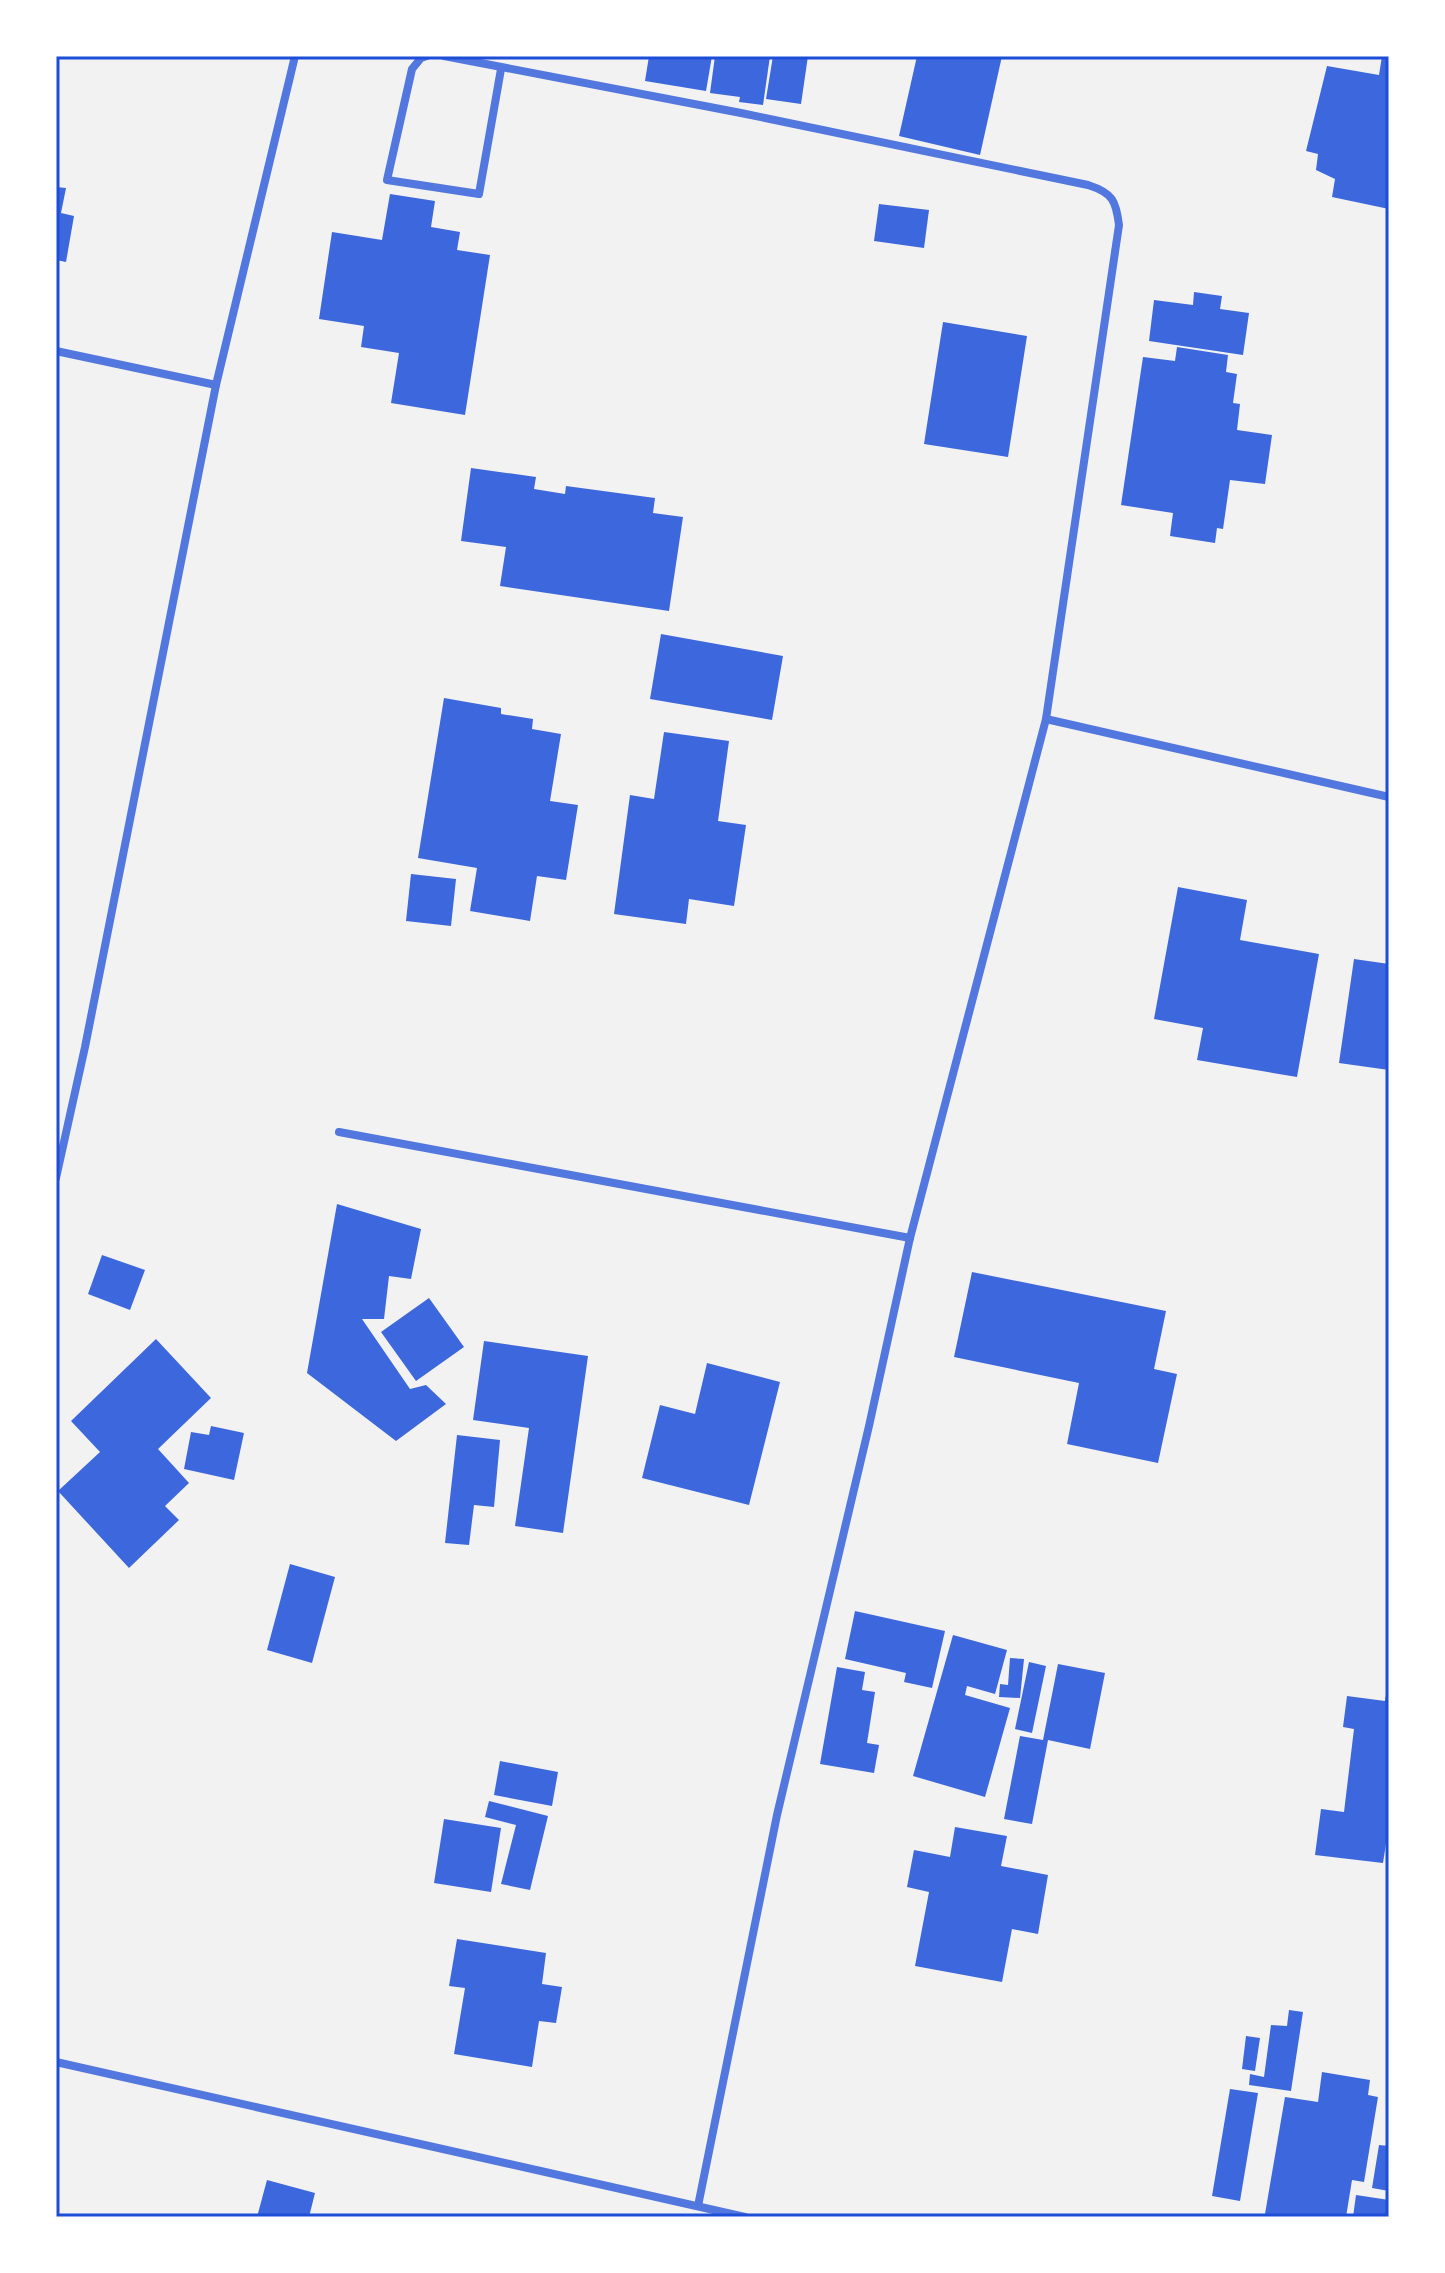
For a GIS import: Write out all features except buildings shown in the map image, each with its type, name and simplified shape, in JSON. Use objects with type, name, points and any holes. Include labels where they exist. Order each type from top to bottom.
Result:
[{"type":"street","points":[[56,1178],[85,1047],[216,385],[295,56]]},
{"type":"street","points":[[427,56],[421,58],[412,69],[387,180],[479,194],[501,69]]},
{"type":"street","points":[[444,56],[741,113],[1088,185],[1102,190],[1116,202],[1119,225],[1046,719],[910,1238],[777,1815],[698,2206]]},
{"type":"street","points":[[56,351],[216,385]]},
{"type":"street","points":[[1046,719],[1389,797]]},
{"type":"street","points":[[339,1132],[910,1238]]},
{"type":"street","points":[[56,2062],[745,2217]]}]
